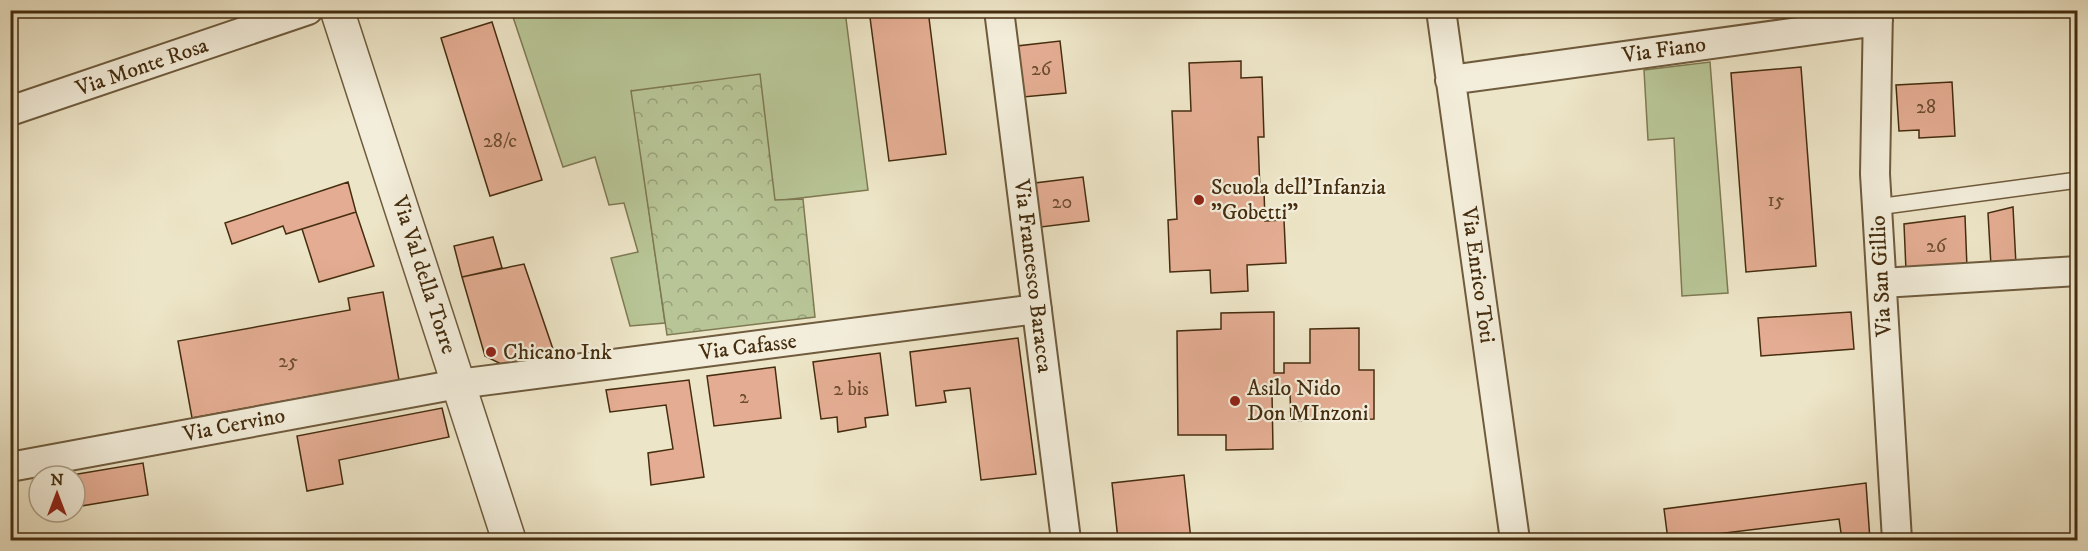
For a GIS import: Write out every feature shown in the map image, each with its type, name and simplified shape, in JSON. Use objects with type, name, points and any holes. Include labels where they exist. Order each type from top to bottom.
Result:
[{"type":"street","name":"Via Monte Rosa","points":[[10,111],[308,10]]},
{"type":"street","name":"Via Val della Torre","points":[[337,10],[509,540]]},
{"type":"street","name":"Via Francesco Baracca","points":[[999,10],[1066,540]]},
{"type":"street","name":"Via Enrico Toti","points":[[1441,10],[1515,540]]},
{"type":"street","name":"Via Fiano","points":[[1450,80],[1878,16]]},
{"type":"street","name":"Via San Gillio","points":[[1878,16],[1875,174],[1897,540]]},
{"type":"street","points":[[1882,283],[2078,271]]},
{"type":"street","name":"Via Cafasse","points":[[458,384],[1037,309]]},
{"type":"street","name":"Via Cervino","points":[[10,467],[458,384]]},
{"type":"lane","points":[[1877,207],[2078,180]]},
{"type":"green space","points":[[511,11],[845,11],[868,190],[775,201],[632,91],[665,323],[630,326],[611,258],[638,252],[624,203],[609,205],[595,157],[563,167]]},
{"type":"green space","points":[[1710,62],[1728,293],[1682,296],[1674,138],[1648,140],[1644,70]]},
{"type":"green space","points":[[760,74],[775,200],[803,199],[815,317],[667,335],[631,91]]},
{"type":"building","points":[[869,10],[928,10],[946,154],[889,161]]},
{"type":"building","points":[[492,22],[542,180],[490,196],[441,38]]},
{"type":"building","points":[[1060,41],[1066,93],[1023,97],[1017,46]]},
{"type":"building","points":[[1241,61],[1241,78],[1262,77],[1264,137],[1258,137],[1260,192],[1264,191],[1265,221],[1284,220],[1286,263],[1247,265],[1248,291],[1211,293],[1210,270],[1170,272],[1168,220],[1177,219],[1172,111],[1191,111],[1189,63]]},
{"type":"building","points":[[1801,67],[1816,266],[1746,272],[1731,73]]},
{"type":"building","points":[[1952,82],[1955,136],[1919,138],[1919,130],[1899,131],[1896,85]]},
{"type":"building","points":[[1083,177],[1089,221],[1041,227],[1035,183]]},
{"type":"building","points":[[348,182],[356,212],[286,234],[283,226],[232,244],[225,223]]},
{"type":"building","points":[[2013,207],[2016,265],[1991,266],[1988,213]]},
{"type":"building","points":[[356,212],[374,266],[319,282],[302,229]]},
{"type":"building","points":[[1965,216],[1967,268],[1906,271],[1904,224]]},
{"type":"building","points":[[493,237],[502,268],[462,277],[454,246]]},
{"type":"building","points":[[524,264],[556,358],[503,365],[485,356],[462,277]]},
{"type":"building","points":[[383,292],[399,380],[192,418],[178,341],[350,310],[348,298]]},
{"type":"building","points":[[1274,312],[1274,373],[1284,373],[1284,363],[1310,363],[1310,329],[1359,328],[1359,370],[1374,370],[1374,419],[1291,421],[1290,393],[1272,393],[1273,449],[1226,450],[1226,435],[1178,435],[1177,331],[1221,329],[1221,313]]},
{"type":"building","points":[[1851,312],[1854,349],[1761,356],[1758,318]]},
{"type":"building","points":[[1018,338],[1036,474],[981,480],[970,388],[944,391],[946,402],[916,406],[910,352]]},
{"type":"building","points":[[880,353],[888,415],[865,418],[866,427],[838,432],[837,417],[821,419],[813,362]]},
{"type":"building","points":[[775,367],[781,418],[714,426],[707,376]]},
{"type":"building","points":[[689,380],[704,477],[651,485],[648,453],[673,449],[666,405],[610,412],[606,390]]},
{"type":"building","points":[[442,408],[449,437],[339,460],[343,484],[307,491],[297,436]]},
{"type":"building","points":[[143,463],[148,495],[87,505],[87,472]]},
{"type":"building","points":[[1184,475],[1191,540],[1118,540],[1112,483]]},
{"type":"building","points":[[1866,483],[1870,540],[1842,540],[1839,519],[1668,540],[1664,509]]},
{"type":"place","name":"Scuola dell'Infanzia \"Gobetti\"","points":[[1199,200]]},
{"type":"place","name":"Chicano Ink","points":[[491,352]]},
{"type":"place","name":"Asilo Nido Don MInzoni","points":[[1235,401]]}]
